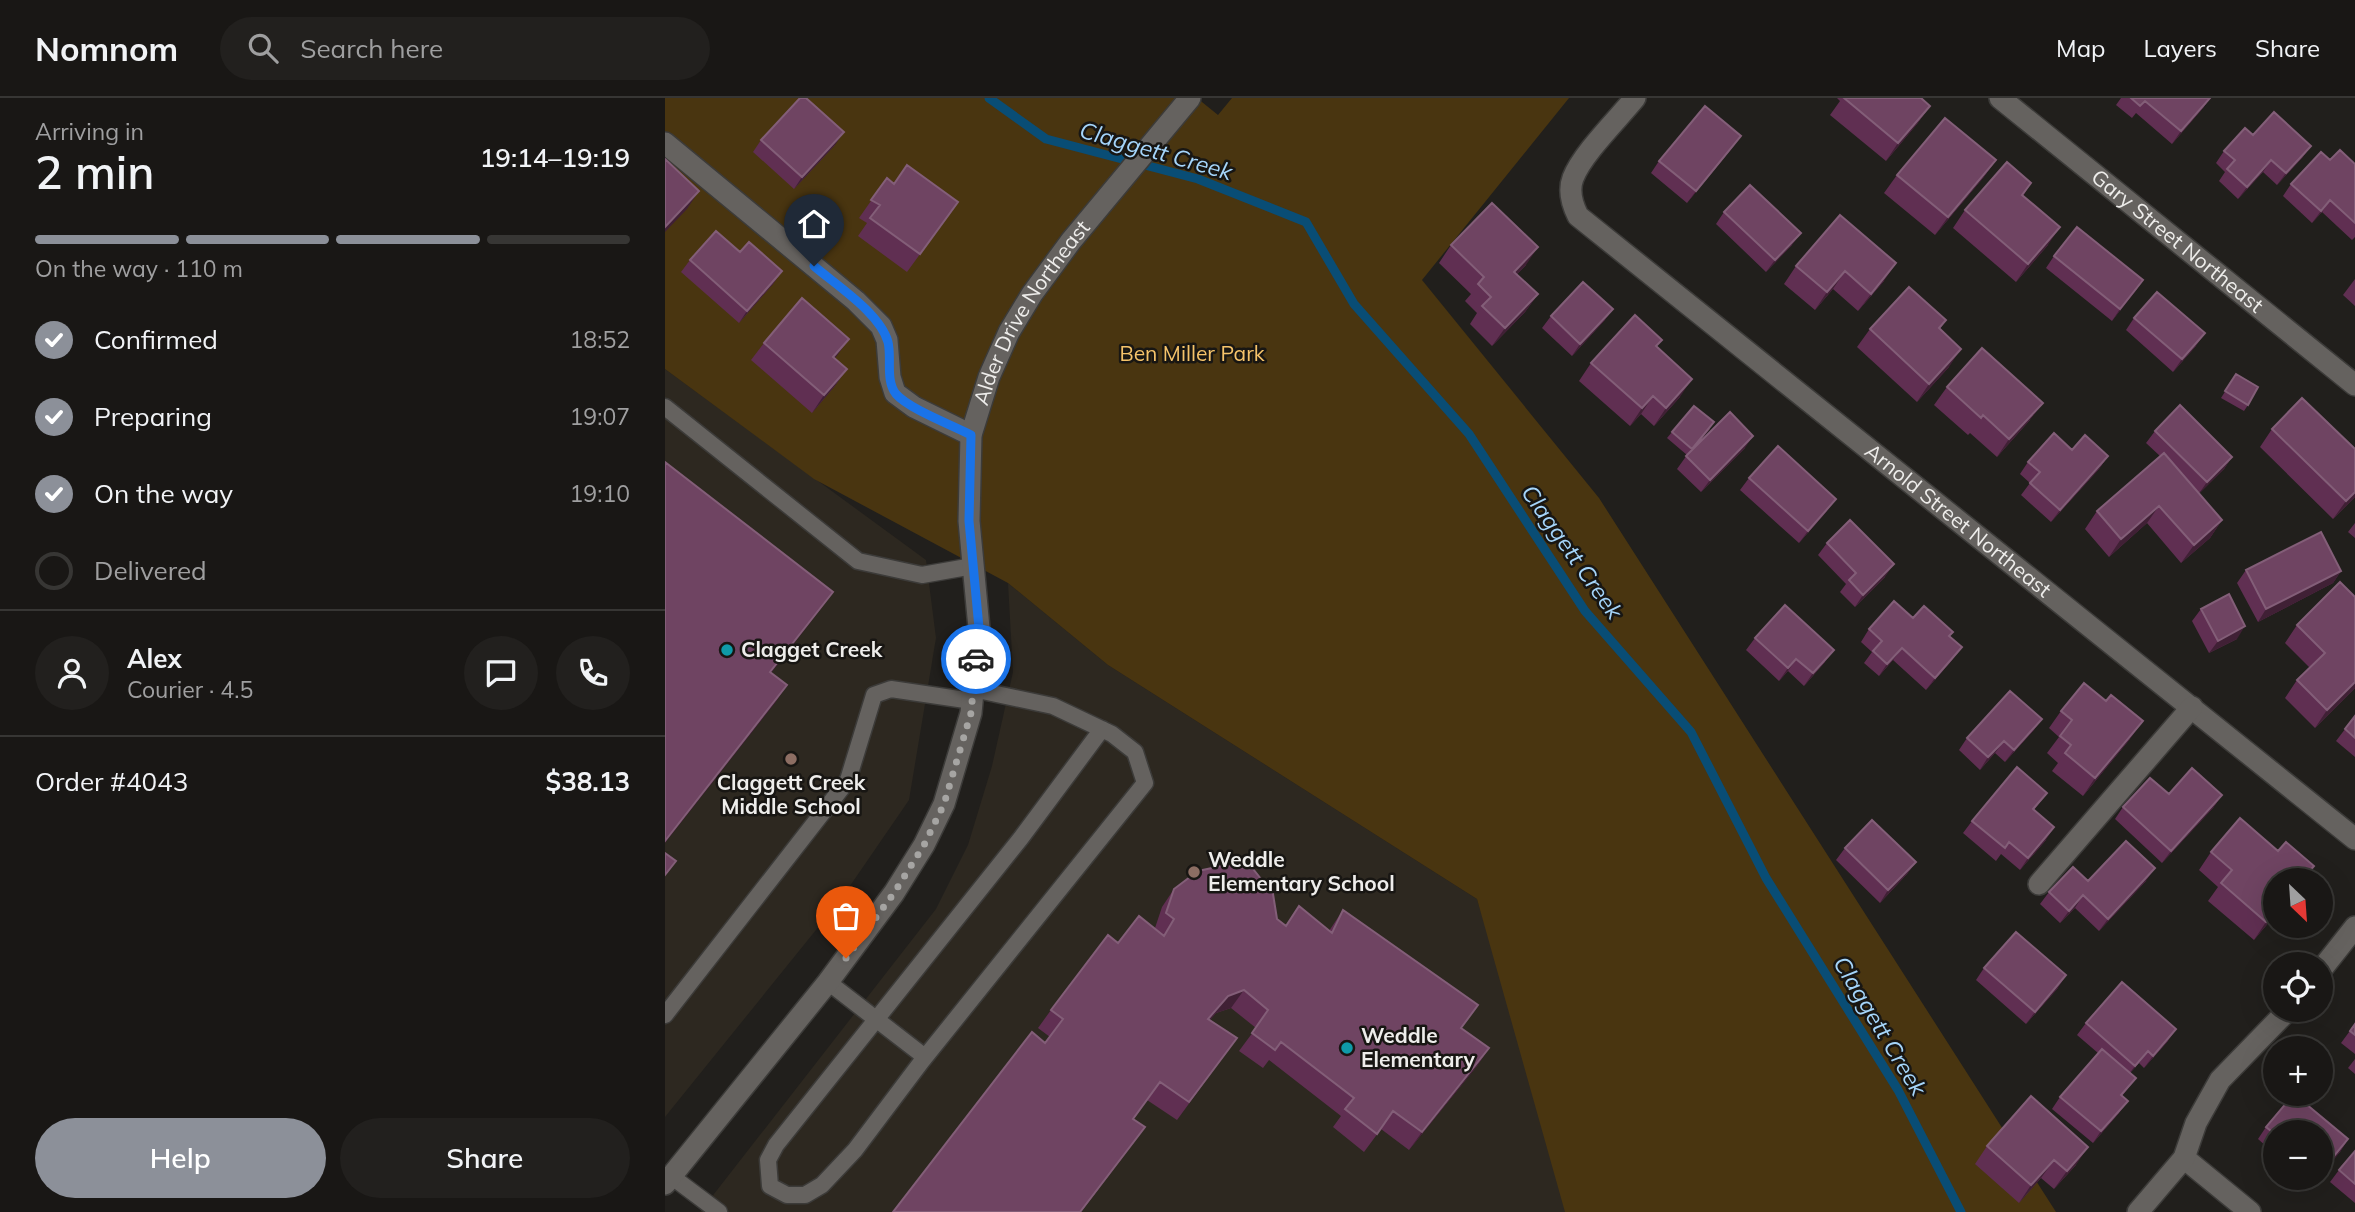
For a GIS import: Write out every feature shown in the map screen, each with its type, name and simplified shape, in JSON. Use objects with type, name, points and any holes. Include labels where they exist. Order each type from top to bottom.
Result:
[{"type":"street","name":"Arnold Street Northeast","points":[[1635,98],[1582,162],[1573,180],[1571,197],[1578,216],[2355,839]]},
{"type":"street","name":"Gary Street Northeast","points":[[2000,98],[2355,385]]},
{"type":"street","name":"Alder Drive Northeast","points":[[668,1180],[828,982],[894,893],[924,845],[944,804],[971,713],[979,628],[969,521],[971,435],[989,377],[1009,332],[1032,294],[1071,241],[1184,105]]},
{"type":"street","points":[[665,143],[856,301],[881,326],[887,340],[892,386],[903,401],[971,435]]},
{"type":"street","points":[[2039,884],[2192,707]]},
{"type":"street","points":[[2333,955],[2355,927]]},
{"type":"street","points":[[2138,1212],[2184,1158],[2196,1123],[2220,1080],[2276,1022]]},
{"type":"street","points":[[2184,1158],[2250,1212]]},
{"type":"lane","points":[[665,407],[858,561],[922,575],[974,566]]},
{"type":"lane","points":[[665,1015],[848,780],[874,695],[891,689],[972,694],[1053,706],[1102,729],[1112,734],[1135,752],[1145,783],[925,1057],[855,1150],[822,1185],[804,1195],[787,1195],[770,1186],[768,1160],[776,1145],[1021,838],[1102,729]]},
{"type":"lane","points":[[828,982],[925,1057]]},
{"type":"lane","points":[[668,1180],[719,1212]]},
{"type":"shaded area","name":"Claggett Creek Middle School","points":[[665,369],[926,560],[936,638],[909,800],[841,899],[665,1117]]},
{"type":"shaded area","name":"Weddle Elementary School","points":[[1008,583],[1108,665],[1477,899],[1574,1212],[700,1212],[936,909],[968,845],[992,766],[1013,672]]},
{"type":"green space","name":"Ben Miller Park","points":[[665,98],[1197,98],[1218,115],[1232,98],[1569,98],[1422,280],[1599,498],[2056,1212],[1565,1212],[1477,899],[1108,665],[1008,583],[814,479],[665,369]]},
{"type":"building","points":[[800,98],[806,98],[844,132],[802,177],[761,140]]},
{"type":"building","points":[[1844,98],[1921,98],[1930,106],[1898,143]]},
{"type":"building","points":[[2131,98],[2210,98],[2181,131],[2145,101],[2140,106]]},
{"type":"building","points":[[1705,106],[1741,136],[1696,191],[1659,161]]},
{"type":"building","points":[[2274,112],[2311,146],[2286,173],[2271,160],[2247,187],[2227,169],[2235,160],[2224,151],[2245,128],[2253,135]]},
{"type":"building","points":[[1945,118],[1996,160],[1948,217],[1897,175]]},
{"type":"building","points":[[2340,150],[2355,164],[2355,223],[2330,200],[2321,211],[2291,184],[2321,152],[2330,160]]},
{"type":"building","points":[[665,159],[699,191],[665,227]]},
{"type":"building","points":[[2007,162],[2031,183],[2022,195],[2060,227],[2028,264],[1965,210]]},
{"type":"building","points":[[907,165],[958,202],[920,254],[870,218],[880,205],[871,200],[887,178],[894,184]]},
{"type":"building","points":[[1750,185],[1801,233],[1775,260],[1724,212]]},
{"type":"building","points":[[1492,203],[1538,247],[1514,272],[1538,294],[1505,328],[1482,306],[1491,297],[1478,284],[1484,277],[1451,245]]},
{"type":"building","points":[[1840,215],[1896,263],[1871,294],[1845,271],[1827,292],[1796,266]]},
{"type":"building","points":[[2077,227],[2143,280],[2120,309],[2054,256]]},
{"type":"building","points":[[716,231],[740,252],[749,242],[782,271],[747,311],[690,260]]},
{"type":"building","points":[[1583,282],[1613,309],[1580,344],[1551,316]]},
{"type":"building","points":[[1909,287],[1946,320],[1939,328],[1961,349],[1929,384],[1870,329]]},
{"type":"building","points":[[2157,292],[2205,333],[2182,359],[2134,318]]},
{"type":"building","points":[[802,298],[849,339],[833,357],[847,369],[824,395],[764,343]]},
{"type":"building","points":[[1635,315],[1662,340],[1656,346],[1692,379],[1666,408],[1653,396],[1642,408],[1591,363]]},
{"type":"building","points":[[1982,348],[2043,403],[2009,439],[1947,387]]},
{"type":"building","points":[[2236,374],[2258,387],[2248,405],[2225,391]]},
{"type":"building","points":[[2302,398],[2355,449],[2355,492],[2346,501],[2272,429]]},
{"type":"building","points":[[2180,405],[2232,457],[2207,482],[2155,431]]},
{"type":"building","points":[[1694,406],[1714,422],[1692,449],[1672,432]]},
{"type":"building","points":[[1730,412],[1753,436],[1710,480],[1686,456]]},
{"type":"building","points":[[2054,433],[2072,450],[2085,435],[2108,456],[2060,510],[2030,483],[2040,472],[2028,462]]},
{"type":"building","points":[[1778,446],[1836,499],[1808,531],[1749,478]]},
{"type":"building","points":[[2164,453],[2222,520],[2194,545],[2159,506],[2121,539],[2097,511]]},
{"type":"building","name":"Clagget Creek","points":[[665,462],[833,592],[770,672],[787,685],[665,841]]},
{"type":"building","points":[[1850,520],[1894,564],[1863,595],[1849,580],[1856,573],[1827,543]]},
{"type":"building","points":[[2321,532],[2341,571],[2266,609],[2246,570]]},
{"type":"building","points":[[2340,582],[2355,597],[2355,682],[2327,710],[2297,680],[2325,653],[2297,625]]},
{"type":"building","points":[[2229,594],[2245,626],[2218,641],[2201,609]]},
{"type":"building","points":[[1894,601],[1913,618],[1924,606],[1953,632],[1949,636],[1962,647],[1935,678],[1902,648],[1887,664],[1873,651],[1882,641],[1869,629]]},
{"type":"building","points":[[1785,605],[1834,650],[1813,673],[1796,659],[1788,668],[1755,638]]},
{"type":"building","points":[[2084,683],[2106,701],[2111,695],[2143,721],[2095,778],[2065,753],[2071,745],[2060,736],[2072,720],[2061,711]]},
{"type":"building","points":[[2010,691],[2042,719],[2014,750],[2004,741],[1988,757],[1967,738]]},
{"type":"building","points":[[2355,716],[2355,738],[2345,729]]},
{"type":"building","points":[[2017,767],[2047,793],[2033,809],[2054,827],[2028,858],[2009,842],[2005,848],[1972,821]]},
{"type":"building","points":[[2192,768],[2222,795],[2171,851],[2123,807],[2150,778],[2169,794]]},
{"type":"building","points":[[2240,818],[2278,851],[2286,842],[2314,866],[2263,868],[2263,919],[2221,883],[2232,870],[2211,852]]},
{"type":"building","points":[[1872,820],[1916,862],[1888,890],[1845,848]]},
{"type":"building","points":[[2126,841],[2155,868],[2108,919],[2083,895],[2069,911],[2049,892],[2073,867],[2088,881]]},
{"type":"building","points":[[665,853],[676,861],[665,875]]},
{"type":"building","name":"Weddle Elementary","points":[[1226,865],[1253,869],[1273,894],[1277,919],[1286,926],[1299,906],[1332,933],[1343,910],[1478,1005],[1461,1028],[1489,1048],[1422,1132],[1393,1111],[1377,1134],[1345,1109],[1354,1098],[1281,1042],[1275,1050],[1252,1033],[1268,1010],[1244,990],[1228,996],[1208,1019],[1237,1038],[1189,1102],[1160,1082],[1133,1119],[1145,1127],[1080,1212],[893,1212],[1032,1032],[1045,1043],[1063,1019],[1051,1010],[1108,935],[1118,943],[1139,916],[1164,936],[1174,919],[1166,913],[1174,889],[1198,871]]},
{"type":"building","points":[[2016,932],[2066,975],[2035,1012],[1984,968]]},
{"type":"building","points":[[2122,982],[2176,1029],[2153,1056],[2148,1051],[2135,1066],[2086,1023]]},
{"type":"building","points":[[2102,1049],[2136,1078],[2121,1095],[2128,1101],[2101,1131],[2060,1097]]},
{"type":"building","points":[[2031,1096],[2088,1147],[2067,1171],[2054,1160],[2031,1185],[1987,1146]]},
{"type":"building","points":[[2284,1106],[2308,1106],[2325,1120],[2272,1120]]},
{"type":"building","points":[[2333,1126],[2348,1139],[2333,1157]]},
{"type":"building","points":[[2355,1151],[2355,1184],[2339,1170]]},
{"type":"waterway","name":"Claggett Creek","points":[[989,98],[1046,139],[1198,179],[1306,222],[1354,304],[1469,434],[1585,611],[1691,732],[1766,878],[1898,1090],[1961,1212]]},
{"type":"way so far","points":[[846,958],[894,893],[924,845],[944,804],[971,713],[976,659]]},
{"type":"place","name":"Clagget Creek","points":[[727,650]]},
{"type":"place","name":"Claggett Creek Middle School","points":[[791,759]]},
{"type":"place","name":"Weddle Elementary School","points":[[1194,872]]},
{"type":"place","name":"Weddle Elementary","points":[[1347,1048]]},
{"type":"route","points":[[814,266],[881,326],[890,353],[890,377],[895,393],[903,401],[971,435],[969,521],[979,628],[976,659]]}]
